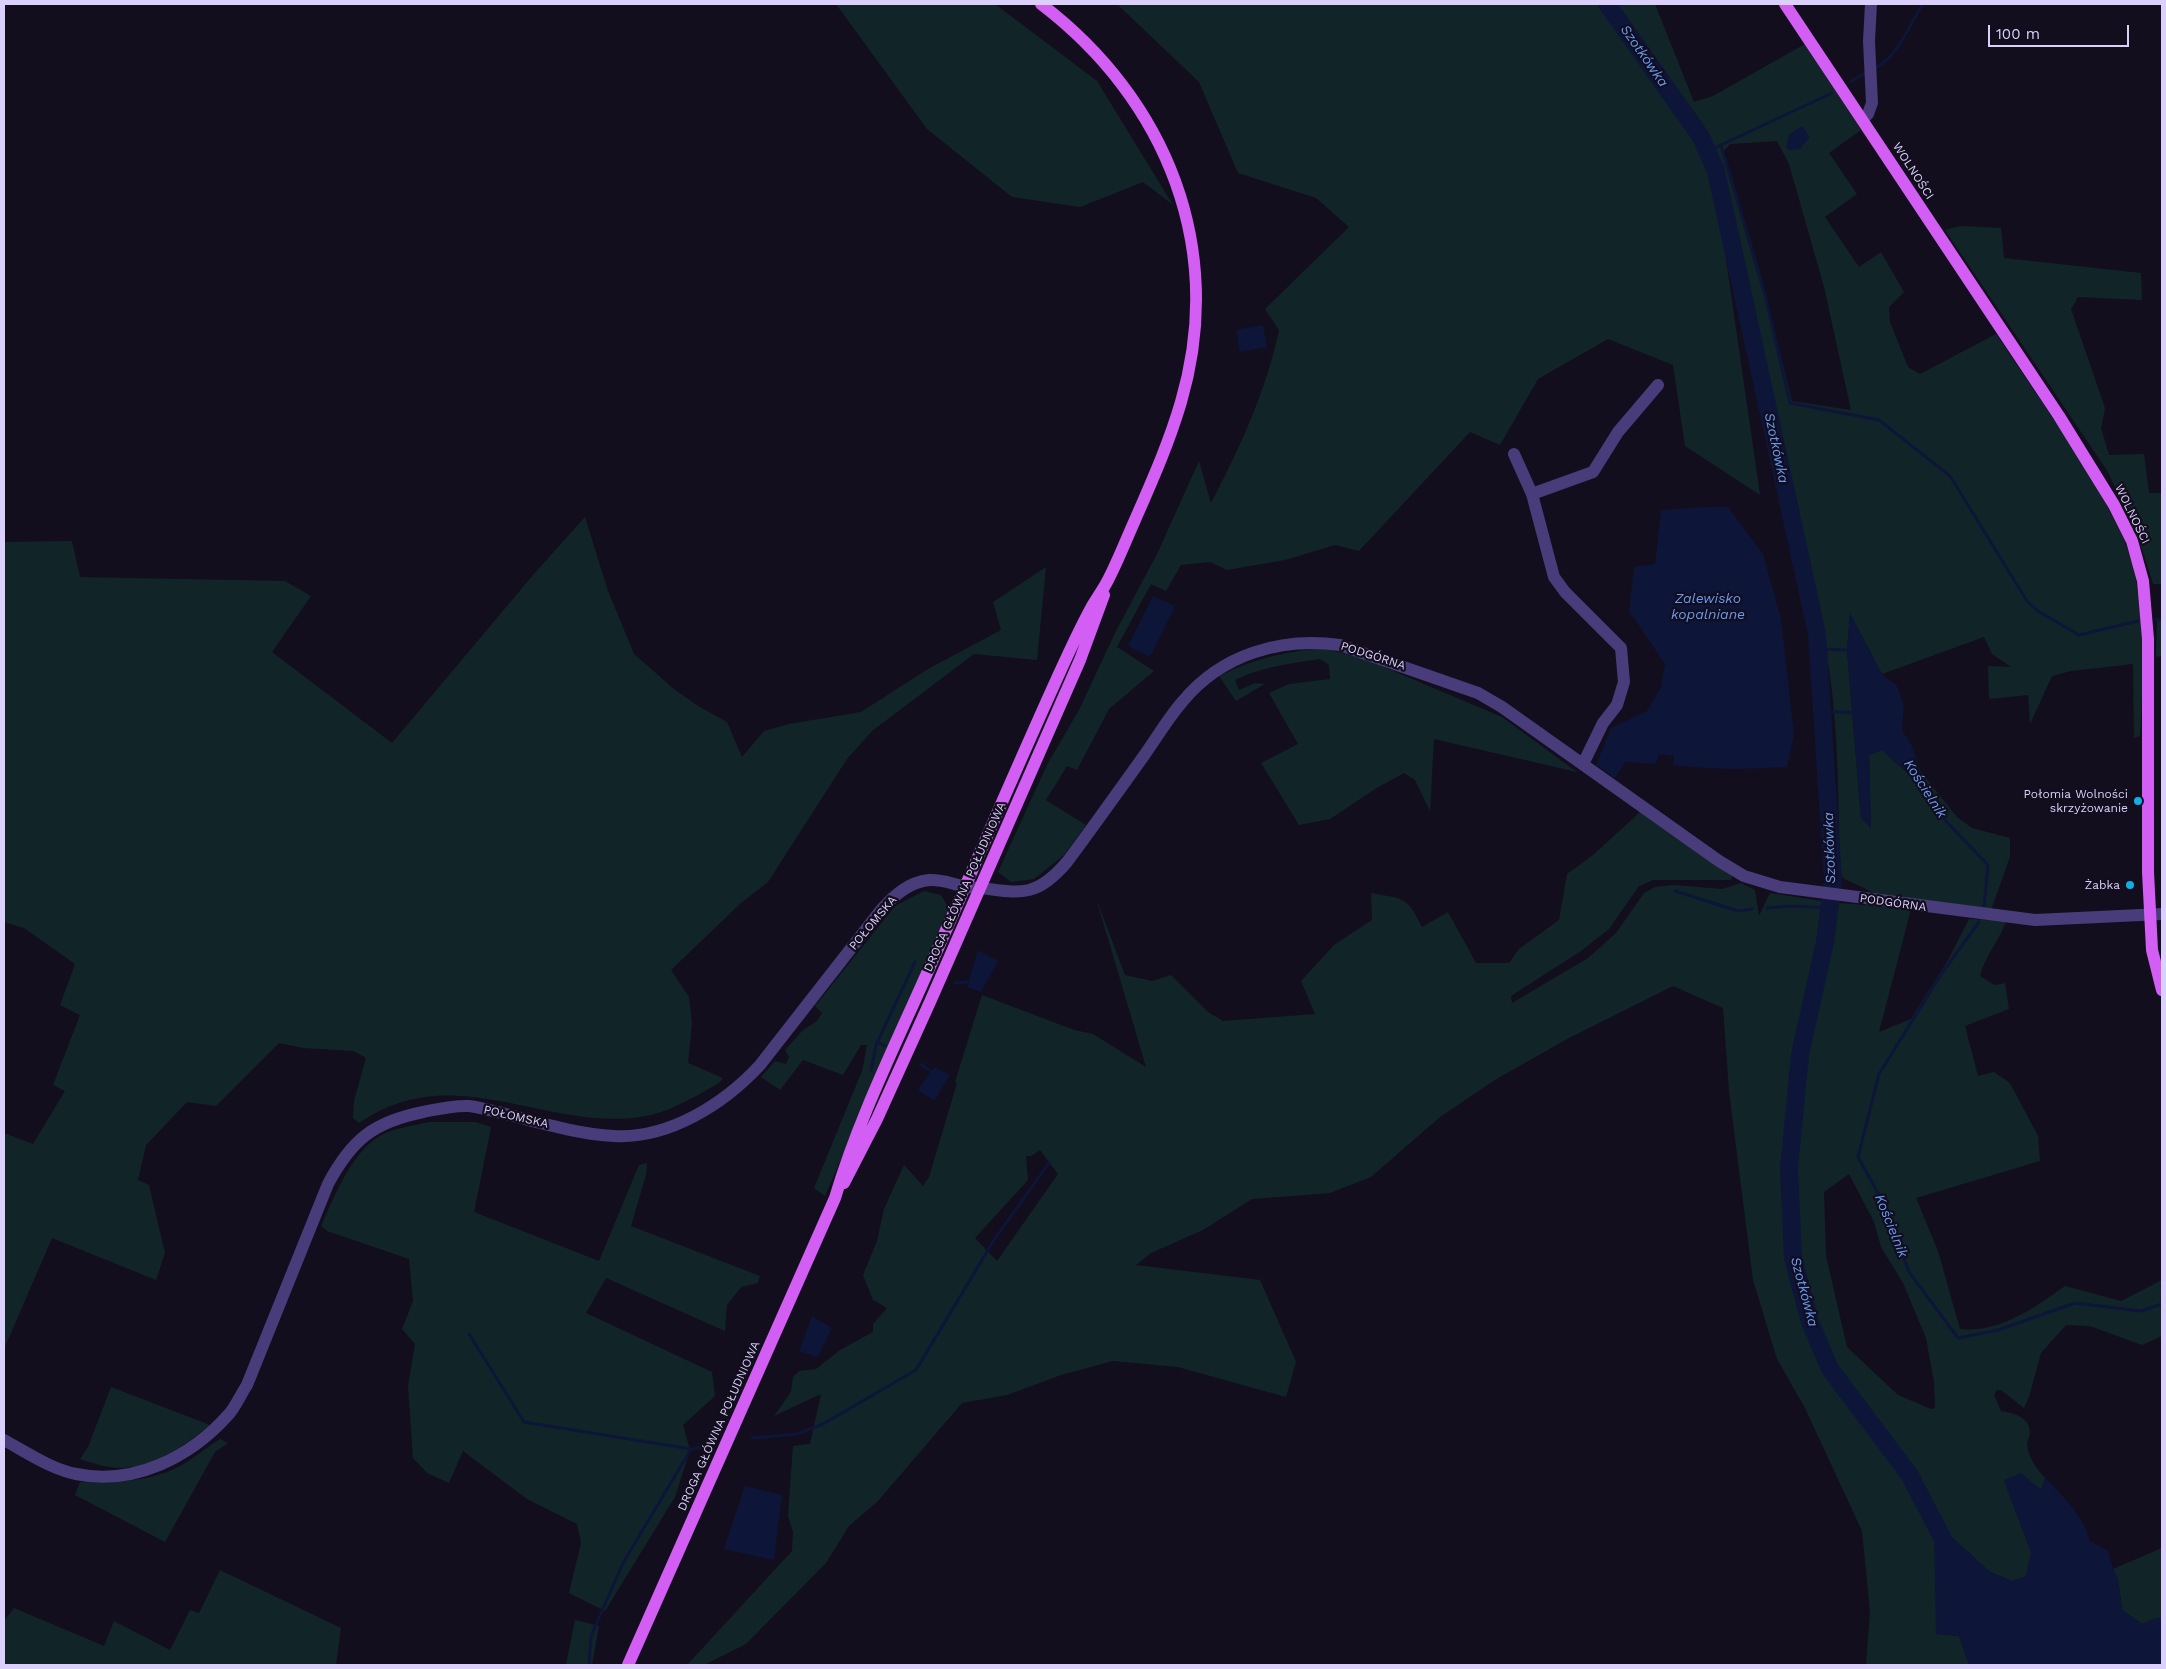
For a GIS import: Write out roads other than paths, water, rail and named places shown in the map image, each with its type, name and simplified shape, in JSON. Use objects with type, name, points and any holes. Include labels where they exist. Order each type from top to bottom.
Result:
[{"type":"main road","name":"DROGA GŁÓWNA POŁUDNIOWA","points":[[628,1665],[835,1198],[853,1168],[877,1119],[1080,660],[1099,612],[1108,581],[1165,449],[1188,376],[1196,314],[1194,258],[1186,216],[1176,179],[1149,122],[1130,93],[1078,34],[1041,4]]},
{"type":"main road","name":"WOLNOŚCI","points":[[1785,4],[1867,113],[2100,481],[2132,541],[2143,581],[2148,639],[2147,769],[2156,914],[2152,950],[2162,990]]},
{"type":"main road","name":"DROGA GŁÓWNA POŁUDNIOWA","points":[[835,1198],[845,1164],[868,1105],[1069,653],[1091,608],[1108,581]]},
{"type":"street","points":[[1867,113],[1871,70],[1871,4]]},
{"type":"street","points":[[1532,494],[1593,472],[1618,432],[1658,385]]},
{"type":"street","points":[[1514,454],[1532,494],[1554,577],[1565,592],[1621,648],[1624,682],[1617,705],[1603,723],[1583,764]]},
{"type":"street","name":"PODGÓRNA","points":[[1097,821],[1183,701],[1198,686],[1232,660],[1278,645],[1320,642],[1340,644],[1478,693],[1502,707],[1719,862],[1744,876],[1780,887],[1814,893],[2035,920],[2156,914]]},
{"type":"street","name":"POŁOMSKA","points":[[4,1440],[75,1474],[100,1477],[135,1475],[176,1458],[207,1436],[234,1406],[247,1385],[328,1184],[339,1164],[354,1144],[372,1129],[396,1117],[438,1109],[469,1106],[561,1127],[614,1136],[671,1126],[709,1110],[742,1084],[776,1046],[882,910],[899,892],[928,880],[1010,893],[1025,892],[1039,886],[1061,870],[1097,821]]},
{"type":"water","points":[[1802,126],[1810,137],[1800,149],[1790,150],[1786,148],[1789,134]]},
{"type":"water","points":[[1263,325],[1267,347],[1240,352],[1236,330]]},
{"type":"water","name":"Zalewisko kopalniane","points":[[1728,507],[1763,554],[1781,619],[1794,735],[1787,767],[1730,769],[1688,767],[1673,765],[1674,756],[1659,754],[1656,764],[1625,762],[1615,778],[1596,765],[1611,728],[1647,711],[1661,687],[1665,664],[1629,611],[1634,567],[1655,564],[1661,510]]},
{"type":"water","points":[[1153,596],[1175,606],[1150,657],[1128,646]]},
{"type":"water","points":[[1850,613],[1882,674],[1897,686],[1904,707],[1902,730],[1912,746],[1921,772],[1920,784],[1882,750],[1869,755],[1871,828],[1861,818],[1847,650]]},
{"type":"water","points":[[978,950],[998,961],[981,992],[967,987]]},
{"type":"water","points":[[934,1067],[950,1075],[934,1101],[918,1090]]},
{"type":"water","points":[[812,1316],[832,1328],[818,1357],[799,1351]]},
{"type":"water","points":[[2021,1473],[2041,1490],[2045,1478],[2078,1514],[2090,1541],[2108,1551],[2118,1579],[2122,1610],[2142,1624],[2157,1618],[2162,1619],[2162,1665],[1969,1665],[1959,1636],[1936,1634],[1934,1532],[1946,1545],[1945,1531],[1990,1572],[2012,1581],[2026,1576],[2031,1552],[2004,1480]]},
{"type":"water","points":[[745,1486],[782,1495],[774,1560],[724,1549]]},
{"type":"waterway","name":"Szotkówka","points":[[1607,4],[1701,137],[1716,171],[1817,634],[1833,881],[1825,942],[1800,1055],[1789,1168],[1793,1258],[1810,1322],[1830,1369],[1909,1474],[1946,1545],[1959,1564]]},
{"type":"waterway","points":[[1875,68],[1883,63],[1897,48],[1923,4]]},
{"type":"waterway","points":[[1850,82],[1867,72]]},
{"type":"waterway","points":[[1708,151],[1832,93]]},
{"type":"waterway","points":[[1721,145],[1765,295],[1790,403],[1879,420],[1950,476],[2027,601],[2038,611],[2079,635],[2138,621]]},
{"type":"waterway","points":[[2156,620],[2162,619]]},
{"type":"waterway","points":[[1818,649],[1847,650]]},
{"type":"waterway","name":"Kościelnik","points":[[1822,711],[1856,713]]},
{"type":"waterway","name":"Kościelnik","points":[[1919,782],[1941,816],[1988,865],[1984,906]]},
{"type":"waterway","points":[[1675,891],[1738,911],[1752,909]]},
{"type":"waterway","points":[[1767,908],[1790,906],[1829,908]]},
{"type":"waterway","name":"Kościelnik","points":[[1979,922],[1942,973],[1879,1074],[1858,1157],[1884,1204],[1909,1272],[1958,1338],[1998,1330],[2075,1303],[2141,1311],[2162,1304]]},
{"type":"waterway","points":[[871,1071],[876,1045],[915,962]]},
{"type":"waterway","points":[[955,983],[967,982]]},
{"type":"waterway","points":[[877,1042],[885,1046]]},
{"type":"waterway","points":[[920,1064],[932,1072]]},
{"type":"waterway","points":[[752,1438],[797,1434],[823,1424],[916,1370],[994,1240],[1049,1163]]},
{"type":"waterway","points":[[469,1334],[524,1422],[691,1449],[703,1447]]},
{"type":"waterway","points":[[589,1665],[591,1636],[623,1563],[691,1449]]},
{"type":"place","name":"Połomia Wolności skrzyżowanie","points":[[2138,801]]},
{"type":"place","name":"Żabka","points":[[2130,885]]}]
